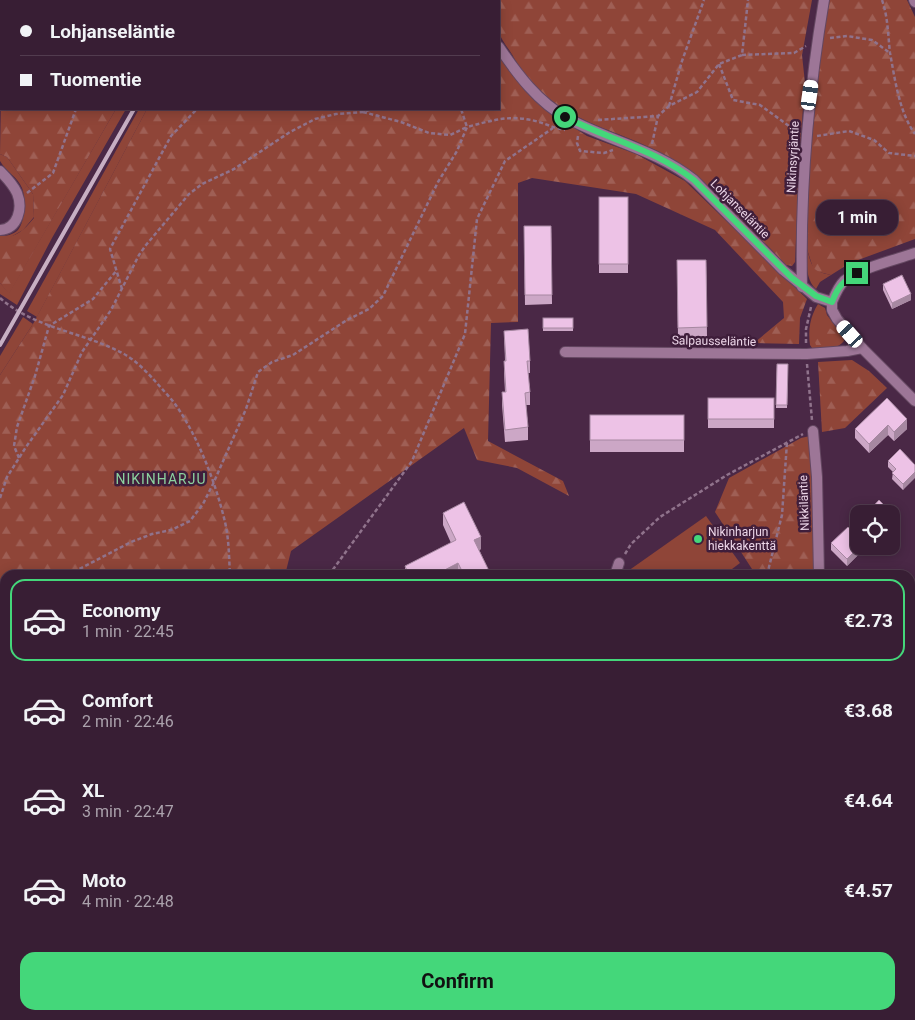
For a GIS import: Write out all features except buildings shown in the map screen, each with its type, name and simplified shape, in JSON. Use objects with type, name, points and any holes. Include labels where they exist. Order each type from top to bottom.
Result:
[{"type":"street","name":"Nikinsyrjäntie","points":[[802,287],[806,138],[817,39],[824,0]]},
{"type":"street","name":"Lohjanseläntie","points":[[500,47],[528,86],[565,117],[649,153],[684,172],[802,287],[816,296],[832,302]]},
{"type":"street","points":[[0,170],[16,191],[19,200],[19,209],[15,223],[8,229],[0,230]]},
{"type":"street","points":[[915,253],[857,273],[843,282],[836,291],[832,302],[832,310],[837,319],[862,348],[915,401]]},
{"type":"street","name":"Salpausseläntie","points":[[566,352],[807,354],[862,348]]},
{"type":"street","name":"Nikkiläntie","points":[[813,431],[817,477],[819,570]]},
{"type":"street","points":[[617,570],[619,562]]},
{"type":"path","points":[[669,106],[682,61],[704,0]]},
{"type":"path","points":[[742,55],[748,0]]},
{"type":"path","points":[[882,0],[890,53],[904,114],[915,134]]},
{"type":"path","points":[[649,153],[658,116],[669,106],[697,92],[719,64],[742,55],[794,53],[817,39],[847,36],[872,40],[890,53]]},
{"type":"path","points":[[719,64],[733,100],[760,105],[806,138],[849,131],[874,140],[889,152],[915,156]]},
{"type":"path","points":[[19,200],[53,173],[76,110]]},
{"type":"path","points":[[122,289],[110,249],[170,136],[196,110]]},
{"type":"path","points":[[0,498],[7,477],[63,395],[82,352],[111,310],[146,245],[189,194],[202,184],[234,169],[290,132],[314,119],[369,110]]},
{"type":"path","points":[[78,570],[131,542],[170,530],[190,520],[203,504],[213,484],[246,410],[258,372],[272,362],[293,355],[347,320],[369,309],[383,296],[438,182],[457,152],[467,127],[461,110]]},
{"type":"path","points":[[363,112],[401,122],[429,133],[450,135],[467,127],[509,117],[533,120],[553,128],[569,131],[580,124],[600,120],[658,116]]},
{"type":"path","points":[[580,124],[577,143],[580,151],[604,152],[614,149],[623,142]]},
{"type":"path","points":[[333,570],[412,461],[416,452],[465,334],[478,219],[504,161],[553,128]]},
{"type":"path","points":[[19,458],[14,446],[17,427],[35,376],[49,326],[93,299],[117,270]]},
{"type":"path","points":[[0,298],[49,326],[91,340],[124,354],[146,371],[174,402],[195,438],[213,484],[225,523],[230,570]]},
{"type":"path","points":[[619,562],[631,544],[660,517],[727,475],[787,442],[813,431]]},
{"type":"path","points":[[768,570],[782,515],[787,442]]},
{"type":"green space","points":[[500,0],[812,0],[802,55],[805,83],[795,262],[792,266],[786,265],[704,183],[684,166],[653,149],[588,122],[548,98],[530,81],[500,34]]},
{"type":"green space","points":[[828,0],[907,0],[915,17],[915,239],[850,263],[831,275],[819,272],[813,268],[807,249],[812,116]]},
{"type":"green space","points":[[500,56],[518,82],[545,109],[587,136],[636,154],[685,181],[807,299],[800,318],[799,344],[754,343],[784,318],[783,302],[715,230],[636,194],[532,178],[518,183],[518,322],[491,323],[488,441],[563,481],[569,496],[517,468],[477,460],[464,428],[291,551],[286,570],[0,570],[0,375],[33,324],[146,110],[500,110]]},
{"type":"green space","points":[[1,110],[115,110],[9,294],[0,283],[0,238],[11,237],[27,226],[34,218],[33,194],[7,157],[0,154]]},
{"type":"green space","points":[[115,110],[125,110],[52,238],[17,305],[0,294],[0,283],[9,293]]},
{"type":"green space","points":[[138,110],[146,110],[37,317],[27,311]]},
{"type":"green space","points":[[0,154],[7,157],[33,194],[34,217],[23,230],[9,238],[0,238],[0,236],[14,233],[18,230],[23,216],[24,198],[20,184],[0,161]]},
{"type":"green space","points":[[807,249],[810,260],[816,270],[831,275],[820,282],[816,289],[808,276]]},
{"type":"green space","points":[[818,304],[825,308],[827,315],[843,336],[844,341],[841,344],[829,349],[812,348],[810,345],[810,323]]},
{"type":"green space","points":[[23,317],[33,324],[0,375],[0,356]]},
{"type":"green space","points":[[828,327],[836,333],[835,341],[827,345],[816,345],[813,336],[814,328]]},
{"type":"green space","points":[[852,360],[869,371],[887,388],[845,428],[822,432],[818,362]]},
{"type":"green space","points":[[810,436],[816,570],[750,570],[752,569],[715,512],[729,478],[801,438]]},
{"type":"green space","name":"Nikinharjun hiekkakenttä","points":[[706,516],[740,563],[731,570],[629,570]]},
{"type":"railway","points":[[0,345],[133,110]]},
{"type":"place","name":"Nikinharjun hiekkakenttä","points":[[698,539]]},
{"type":"district","name":"NIKINHARJU","points":[[161,479]]},
{"type":"route","points":[[565,117],[649,153],[684,172],[783,270],[802,287],[816,296],[832,302],[836,291],[843,282],[857,273]]}]
